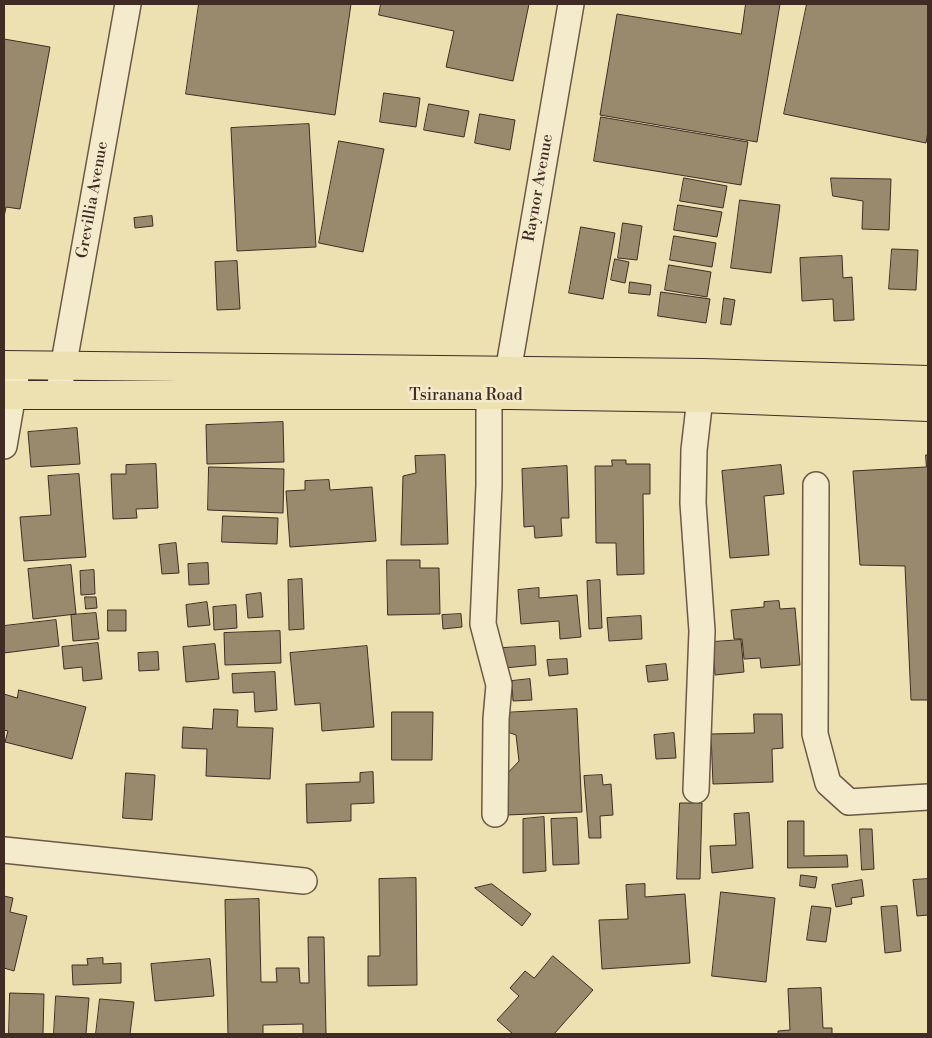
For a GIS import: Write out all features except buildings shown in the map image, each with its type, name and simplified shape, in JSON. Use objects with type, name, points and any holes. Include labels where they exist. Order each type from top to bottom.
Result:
[{"type":"highway","name":"Tsiranana Road","points":[[11,365],[508,372],[703,372],[928,380]]},
{"type":"highway","name":"Tsiranana Road","points":[[8,395],[700,398],[928,407]]},
{"type":"street","name":"Grevillia Avenue","points":[[58,396],[128,4]]},
{"type":"street","name":"Raynor Avenue","points":[[508,372],[571,4]]},
{"type":"street","points":[[4,446],[11,365]]},
{"type":"street","points":[[489,396],[489,486],[483,624],[499,685],[496,719],[495,814]]},
{"type":"street","points":[[696,790],[702,631],[693,502],[700,398]]},
{"type":"street","points":[[816,485],[815,734],[828,783],[849,802],[928,797]]},
{"type":"street","points":[[4,850],[304,881]]}]
